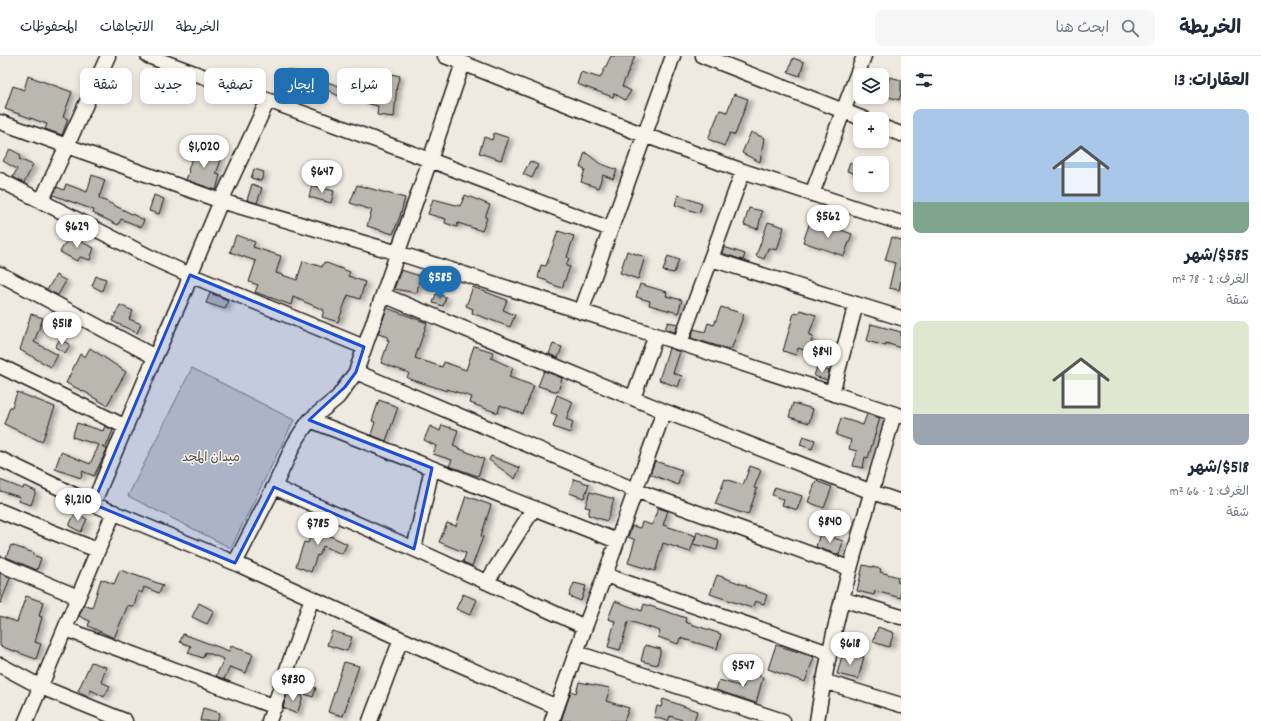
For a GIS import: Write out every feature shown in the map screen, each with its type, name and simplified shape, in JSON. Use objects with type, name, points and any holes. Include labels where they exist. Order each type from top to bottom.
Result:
[{"type":"street","points":[[41,202],[108,56]]},
{"type":"street","points":[[148,56],[430,160],[610,229]]},
{"type":"street","points":[[445,56],[644,135],[743,171],[901,224]]},
{"type":"street","points":[[581,312],[673,56]]},
{"type":"street","points":[[703,56],[853,115]]},
{"type":"street","points":[[812,194],[864,56]]},
{"type":"street","points":[[235,563],[274,488],[294,444],[310,420],[338,397],[356,372],[463,63]]},
{"type":"street","points":[[93,504],[186,288],[221,201],[268,100]]},
{"type":"street","points":[[0,122],[221,201],[398,253],[656,335],[898,415],[872,492],[849,568],[829,652],[817,721]]},
{"type":"street","points":[[889,129],[901,134]]},
{"type":"street","points":[[680,343],[743,171]]},
{"type":"street","points":[[0,180],[190,276],[364,347]]},
{"type":"street","points":[[710,258],[901,318]]},
{"type":"street","points":[[0,274],[155,357]]},
{"type":"street","points":[[383,295],[664,411],[901,502]]},
{"type":"street","points":[[832,393],[856,304]]},
{"type":"street","points":[[634,398],[656,335]]},
{"type":"street","points":[[0,366],[126,427]]},
{"type":"street","points":[[356,372],[636,490],[849,568]]},
{"type":"street","points":[[552,721],[664,411]]},
{"type":"street","points":[[310,420],[617,541]]},
{"type":"street","points":[[0,459],[93,504],[235,563],[401,639],[557,707]]},
{"type":"street","points":[[414,549],[432,468]]},
{"type":"street","points":[[274,488],[414,549],[585,627]]},
{"type":"street","points":[[487,582],[534,508]]},
{"type":"street","points":[[0,511],[97,550]]},
{"type":"street","points":[[26,721],[114,512]]},
{"type":"street","points":[[0,564],[78,597]]},
{"type":"street","points":[[605,575],[829,652]]},
{"type":"street","points":[[269,721],[312,598]]},
{"type":"street","points":[[842,599],[901,617]]},
{"type":"street","points":[[65,629],[274,707]]},
{"type":"street","points":[[373,720],[401,639]]},
{"type":"street","points":[[577,653],[783,721]]},
{"type":"street","points":[[0,665],[41,687],[125,721]]},
{"type":"street","points":[[823,681],[901,705]]},
{"type":"highlighted area","points":[[190,275],[364,347],[356,372],[345,387],[309,420],[432,468],[414,549],[274,487],[235,563],[93,504]]},
{"type":"green space","name":"ميدان المجد","points":[[192,368],[294,420],[231,548],[128,496]]},
{"type":"building","points":[[611,56],[635,56],[622,86],[631,91],[625,100],[614,93],[613,97],[577,84],[581,72],[600,78]]},
{"type":"building","points":[[793,58],[804,62],[800,76],[788,72]]},
{"type":"building","points":[[392,74],[400,76],[397,84],[394,117],[377,115],[378,106],[370,104],[392,104]]},
{"type":"building","points":[[28,76],[72,92],[63,117],[68,119],[62,135],[45,129],[47,124],[5,109],[13,86],[24,90]]},
{"type":"building","points":[[890,77],[901,80],[901,93],[899,100],[889,97]]},
{"type":"building","points":[[329,83],[337,85],[337,95],[329,91]]},
{"type":"building","points":[[734,94],[748,99],[735,135],[730,133],[724,146],[708,139],[720,110],[727,112]]},
{"type":"building","points":[[751,132],[764,138],[760,162],[742,153]]},
{"type":"building","points":[[494,133],[509,138],[501,160],[479,153],[484,137],[492,140]]},
{"type":"building","points":[[197,144],[208,148],[206,154],[221,160],[216,174],[220,175],[216,190],[186,180]]},
{"type":"building","points":[[10,149],[21,155],[19,159],[33,165],[24,183],[13,177],[17,169],[3,161]]},
{"type":"building","points":[[585,152],[599,163],[617,170],[613,179],[603,175],[598,188],[581,182],[585,169],[580,167]]},
{"type":"building","points":[[530,161],[538,165],[532,178],[523,174]]},
{"type":"building","points":[[850,162],[853,163],[853,173],[847,171]]},
{"type":"building","points":[[254,169],[264,172],[261,181],[251,178]]},
{"type":"building","points":[[92,175],[105,180],[99,198],[144,220],[141,227],[121,219],[118,225],[93,213],[94,210],[53,195],[57,187],[64,190],[66,184],[87,192]]},
{"type":"building","points":[[252,184],[262,188],[257,203],[247,200]]},
{"type":"building","points":[[312,185],[334,191],[331,203],[309,197]]},
{"type":"building","points":[[357,185],[405,198],[393,234],[367,226],[372,210],[350,203]]},
{"type":"building","points":[[154,195],[164,199],[159,214],[149,211]]},
{"type":"building","points":[[465,195],[490,205],[485,217],[487,218],[482,231],[458,223],[457,227],[445,223],[446,219],[428,214],[433,199],[460,206]]},
{"type":"building","points":[[678,195],[702,204],[699,213],[675,205]]},
{"type":"building","points":[[749,208],[762,211],[758,229],[744,225]]},
{"type":"building","points":[[768,222],[784,227],[777,250],[768,248],[764,259],[756,256]]},
{"type":"building","points":[[810,222],[830,229],[830,226],[852,234],[844,256],[803,242]]},
{"type":"building","points":[[558,231],[574,236],[567,257],[569,258],[566,266],[570,267],[562,288],[538,278],[541,265],[546,266]]},
{"type":"building","points":[[236,235],[255,242],[253,247],[281,256],[276,273],[297,280],[303,261],[322,267],[324,262],[350,272],[348,276],[365,282],[360,299],[348,295],[338,322],[322,317],[324,310],[293,297],[291,305],[255,292],[258,285],[249,282],[256,261],[230,252]]},
{"type":"building","points":[[69,236],[94,248],[90,260],[80,257],[77,261],[60,252]]},
{"type":"building","points":[[892,237],[901,240],[901,280],[899,290],[889,288],[895,263],[885,260]]},
{"type":"building","points":[[724,247],[745,254],[743,260],[722,253]]},
{"type":"building","points":[[627,251],[645,257],[638,279],[620,273]]},
{"type":"building","points":[[668,256],[679,260],[674,273],[663,271]]},
{"type":"building","points":[[401,270],[420,276],[417,293],[394,289]]},
{"type":"building","points":[[56,275],[66,281],[58,295],[47,290]]},
{"type":"building","points":[[96,276],[106,279],[102,291],[92,286]]},
{"type":"building","points":[[640,284],[667,292],[666,296],[682,300],[678,313],[649,305],[650,301],[636,297]]},
{"type":"building","points":[[473,287],[507,300],[503,310],[515,315],[510,327],[472,313],[473,309],[466,306]]},
{"type":"building","points":[[210,293],[228,300],[225,309],[206,303]]},
{"type":"building","points":[[436,294],[446,297],[443,306],[433,303]]},
{"type":"building","points":[[120,305],[133,311],[129,319],[141,324],[137,333],[112,321]]},
{"type":"building","points":[[721,307],[744,314],[731,350],[691,338],[694,329],[705,332],[708,323],[714,325]]},
{"type":"building","points":[[387,308],[427,323],[415,358],[442,367],[444,362],[466,370],[474,346],[493,352],[491,358],[513,368],[509,377],[534,386],[523,414],[500,405],[498,413],[470,403],[472,397],[447,389],[447,391],[407,378],[409,373],[381,363],[389,340],[387,340],[388,337],[378,334]]},
{"type":"building","points":[[800,310],[816,315],[809,335],[813,337],[811,342],[832,349],[829,358],[798,348],[796,355],[783,351],[794,313],[798,314]]},
{"type":"building","points":[[31,314],[43,318],[34,342],[58,355],[51,367],[20,350]]},
{"type":"building","points":[[668,322],[678,324],[675,332],[665,329]]},
{"type":"building","points":[[871,324],[901,332],[901,348],[886,343],[886,346],[867,341]]},
{"type":"building","points":[[60,339],[70,345],[65,353],[55,347]]},
{"type":"building","points":[[553,344],[562,347],[558,358],[549,354]]},
{"type":"building","points":[[90,348],[126,372],[107,405],[66,383],[80,354],[85,357]]},
{"type":"building","points":[[669,348],[680,352],[673,373],[682,376],[678,387],[659,380]]},
{"type":"building","points":[[817,367],[829,371],[827,380],[814,376]]},
{"type":"building","points":[[544,371],[562,378],[558,392],[538,386]]},
{"type":"building","points":[[17,392],[55,407],[42,442],[4,424]]},
{"type":"building","points":[[557,395],[573,402],[566,419],[573,422],[570,433],[553,427],[557,415],[551,413]]},
{"type":"building","points":[[379,400],[398,407],[386,441],[371,435],[375,422],[372,421]]},
{"type":"building","points":[[793,403],[813,409],[809,423],[789,417]]},
{"type":"building","points":[[867,414],[880,418],[868,458],[865,457],[863,468],[853,466],[857,451],[849,449],[851,440],[836,435],[841,418],[863,425]]},
{"type":"building","points":[[77,423],[103,431],[105,426],[113,430],[106,447],[102,446],[107,449],[94,476],[82,471],[81,478],[55,469],[61,452],[90,464],[99,445],[72,437]]},
{"type":"building","points":[[442,425],[458,430],[453,446],[484,459],[478,476],[449,466],[452,460],[433,454],[436,446],[424,440],[430,426],[440,431]]},
{"type":"building","points":[[803,436],[815,440],[812,449],[800,445]]},
{"type":"building","points":[[491,456],[520,468],[515,479],[489,460]]},
{"type":"building","points":[[655,461],[682,470],[678,485],[650,474]]},
{"type":"building","points":[[750,466],[761,470],[754,488],[757,489],[748,515],[715,504],[725,479],[743,485]]},
{"type":"building","points":[[574,479],[589,484],[584,498],[569,493]]},
{"type":"building","points":[[0,480],[23,489],[24,486],[36,491],[31,505],[18,501],[20,497],[0,491]]},
{"type":"building","points":[[816,481],[832,487],[824,508],[808,502]]},
{"type":"building","points":[[775,487],[802,496],[797,510],[782,505],[784,500],[772,495]]},
{"type":"building","points":[[590,492],[614,499],[607,521],[588,515],[590,508],[585,507]]},
{"type":"building","points":[[466,496],[491,505],[481,536],[483,537],[472,566],[463,562],[466,553],[439,542],[447,523],[456,526]]},
{"type":"building","points":[[658,508],[668,511],[663,525],[696,536],[690,552],[663,543],[655,571],[628,563],[635,540],[628,537],[632,526],[640,528],[642,522],[652,525]]},
{"type":"building","points":[[75,513],[87,519],[81,532],[69,526]]},
{"type":"building","points":[[316,519],[327,523],[324,533],[347,544],[342,554],[323,546],[319,556],[317,555],[311,572],[296,566],[304,542],[308,543]]},
{"type":"building","points":[[697,532],[719,540],[717,550],[693,544]]},
{"type":"building","points":[[820,533],[843,541],[839,555],[816,547]]},
{"type":"building","points":[[11,545],[34,553],[33,555],[41,558],[37,570],[6,557]]},
{"type":"building","points":[[863,565],[881,569],[880,572],[898,577],[897,582],[901,583],[901,598],[875,591],[874,595],[857,591]]},
{"type":"building","points":[[120,570],[163,585],[159,593],[144,587],[142,593],[138,591],[134,607],[128,605],[114,638],[88,626],[90,621],[79,616],[84,605],[92,608],[101,579],[114,584]]},
{"type":"building","points":[[0,573],[10,578],[1,603],[0,603]]},
{"type":"building","points":[[717,575],[767,595],[764,604],[755,601],[752,608],[710,594]]},
{"type":"building","points":[[574,583],[586,586],[581,601],[569,596]]},
{"type":"building","points":[[463,594],[477,600],[470,615],[456,609]]},
{"type":"building","points":[[26,596],[43,602],[39,616],[42,617],[35,642],[41,644],[36,659],[0,646],[0,616],[17,622]]},
{"type":"building","points":[[615,601],[642,611],[644,604],[686,618],[685,622],[721,634],[717,649],[680,638],[678,644],[658,637],[660,631],[629,621],[620,650],[608,647],[615,621],[608,619]]},
{"type":"building","points":[[199,603],[214,611],[207,624],[192,617]]},
{"type":"building","points":[[878,627],[894,633],[889,647],[873,642]]},
{"type":"building","points":[[332,631],[352,637],[347,651],[327,645]]},
{"type":"building","points":[[183,634],[229,651],[231,646],[253,654],[246,673],[230,667],[224,679],[216,676],[224,659],[205,652],[203,658],[188,653],[191,646],[180,642]]},
{"type":"building","points":[[645,645],[661,649],[657,665],[641,661]]},
{"type":"building","points":[[776,645],[814,657],[805,682],[768,669]]},
{"type":"building","points":[[843,652],[864,657],[858,679],[837,674]]},
{"type":"building","points":[[91,662],[106,667],[101,682],[110,686],[104,697],[91,690],[88,696],[78,691]]},
{"type":"building","points":[[344,662],[359,666],[343,716],[328,712]]},
{"type":"building","points":[[747,672],[763,677],[756,703],[716,690],[719,680],[743,687]]},
{"type":"building","points":[[579,682],[610,688],[606,701],[629,708],[624,721],[561,721],[571,691],[576,693]]},
{"type":"building","points":[[305,684],[316,688],[313,697],[302,693]]},
{"type":"building","points":[[288,691],[303,696],[297,714],[283,708]]},
{"type":"building","points":[[663,699],[697,711],[694,721],[685,721],[670,716],[668,721],[654,717],[657,706],[661,707]]},
{"type":"building","points":[[203,708],[220,713],[217,721],[200,721]]}]
